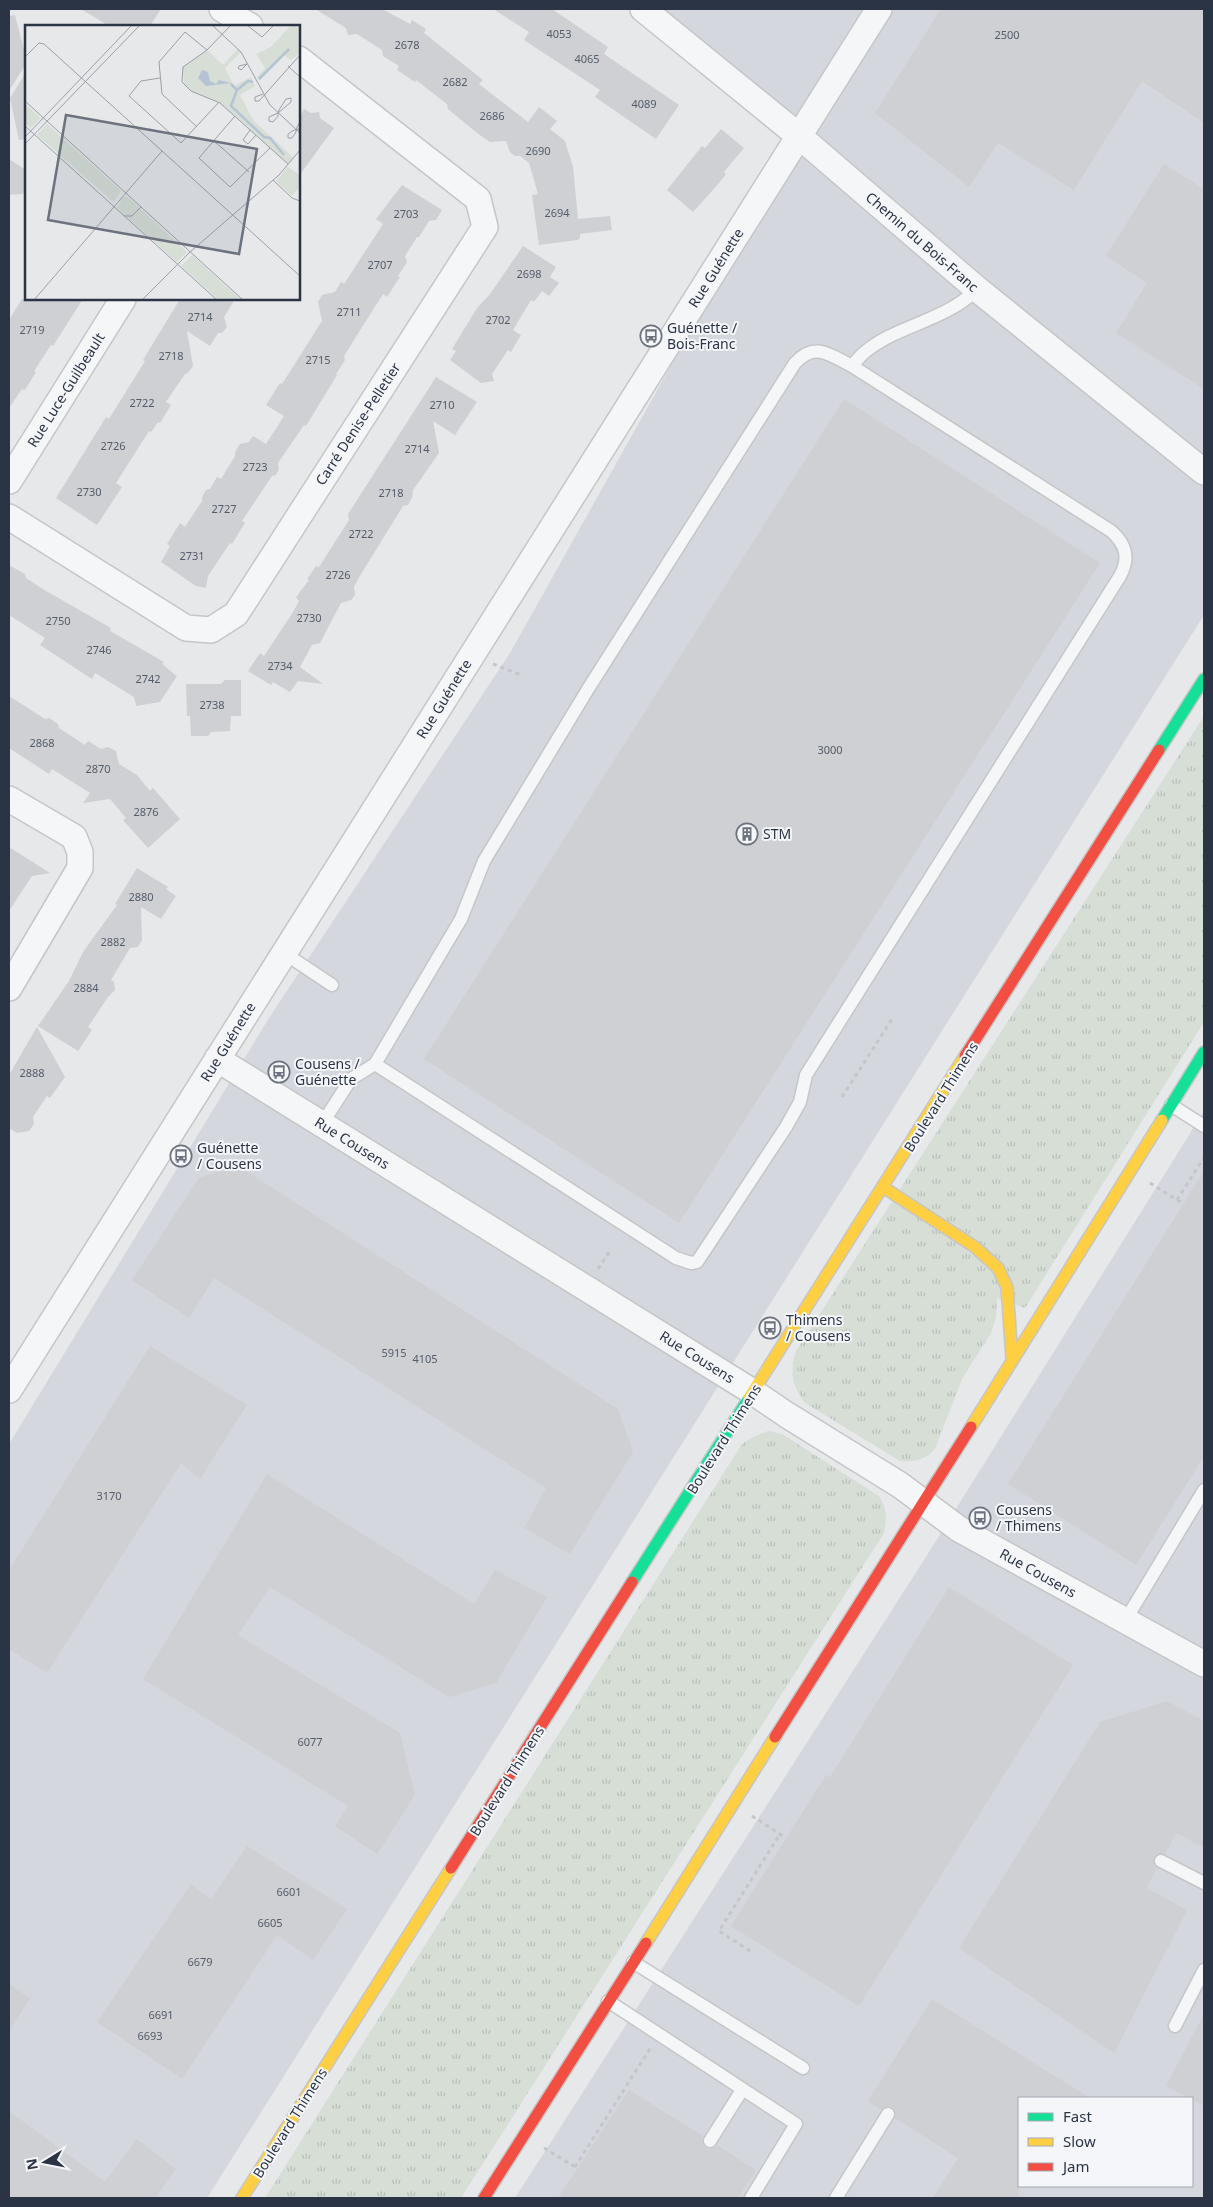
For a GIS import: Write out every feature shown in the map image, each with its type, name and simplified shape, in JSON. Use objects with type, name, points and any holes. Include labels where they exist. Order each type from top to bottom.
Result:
[{"type":"street","points":[[222,9],[248,25]]},
{"type":"street","name":"Chemin du Bois-Franc","points":[[643,9],[799,136],[978,289],[1204,472]]},
{"type":"street","name":"Rue Guénette","points":[[9,1390],[879,9]]},
{"type":"street","name":"Carré Denise-Pelletier","points":[[9,517],[186,628],[211,630],[236,614],[485,227],[478,199],[300,60]]},
{"type":"street","name":"Rue Luce-Guilbeault","points":[[9,481],[122,300]]},
{"type":"street","name":"Boulevard Thimens","points":[[242,2198],[1204,679]]},
{"type":"street","points":[[9,800],[74,837],[80,852],[80,868],[9,988]]},
{"type":"street","points":[[484,2198],[1204,1052]]},
{"type":"street","name":"Rue Cousens","points":[[217,1059],[900,1485],[959,1529],[1204,1664]]},
{"type":"street","points":[[883,1187],[975,1247],[998,1268],[1008,1287],[1012,1358]]},
{"type":"lane","points":[[852,366],[873,347],[958,306],[978,289]]},
{"type":"lane","points":[[322,1124],[351,1078],[375,1064],[461,919],[484,862],[588,690],[795,363],[807,352],[823,351],[852,366],[1111,532],[1124,544],[1126,562],[1120,576],[806,1075],[800,1102],[786,1127],[701,1258],[691,1263],[676,1258],[375,1064]]},
{"type":"lane","points":[[284,953],[332,985]]},
{"type":"lane","points":[[1171,1105],[1204,1126]]},
{"type":"lane","points":[[1125,1621],[1204,1490]]},
{"type":"lane","points":[[1161,1861],[1204,1883]]},
{"type":"lane","points":[[633,1962],[803,2068]]},
{"type":"lane","points":[[1175,2026],[1204,1970]]},
{"type":"lane","points":[[608,2001],[796,2124],[751,2198]]},
{"type":"lane","points":[[710,2141],[742,2090]]},
{"type":"lane","points":[[836,2198],[888,2114]]},
{"type":"path","points":[[493,664],[521,675]]},
{"type":"path","points":[[842,1097],[892,1019]]},
{"type":"path","points":[[1177,1200],[1204,1159]]},
{"type":"path","points":[[1148,1182],[1184,1204]]},
{"type":"path","points":[[598,1270],[610,1251]]},
{"type":"path","points":[[749,1814],[786,1838]]},
{"type":"path","points":[[750,1950],[720,1931],[780,1834]]},
{"type":"path","points":[[540,2145],[576,2167],[651,2048]]},
{"type":"shaded area","points":[[641,9],[1204,9],[1204,615],[207,2198],[9,2198],[9,1444],[269,1018],[510,653],[799,137]]},
{"type":"shaded area","points":[[1204,1111],[1204,2198],[515,2198],[924,1560]]},
{"type":"green space","points":[[1204,716],[1204,1022],[1025,1308],[997,1298],[996,1317],[991,1333],[962,1379],[935,1449],[919,1460],[900,1461],[805,1403],[797,1390],[793,1378],[792,1372],[796,1351]]},
{"type":"green space","points":[[768,1431],[782,1434],[879,1496],[886,1514],[884,1533],[461,2198],[265,2198],[742,1444]]},
{"type":"building","points":[[81,9],[161,9],[151,25],[107,25]]},
{"type":"building","points":[[315,9],[382,9],[410,24],[412,20],[426,29],[424,33],[483,80],[479,84],[528,122],[539,107],[557,121],[550,129],[565,141],[573,167],[578,219],[610,216],[612,230],[580,234],[580,238],[577,240],[539,245],[532,195],[538,194],[529,163],[520,156],[515,156],[510,152],[506,141],[490,142],[477,133],[448,109],[447,104],[416,80],[415,82],[397,70],[399,66],[383,56],[382,50],[357,34],[348,35],[346,28]]},
{"type":"building","points":[[493,9],[552,9],[608,47],[604,54],[679,105],[656,139],[595,97],[600,90],[524,40],[529,32]]},
{"type":"building","points":[[941,9],[1204,9],[1204,123],[1142,81],[1074,190],[998,143],[969,187],[875,113]]},
{"type":"building","points":[[15,15],[25,50],[25,66],[9,91],[9,16]]},
{"type":"building","points":[[25,74],[25,139],[19,140],[10,98]]},
{"type":"building","points":[[304,109],[311,113],[319,112],[320,118],[334,128],[300,175],[300,116]]},
{"type":"building","points":[[721,129],[744,148],[724,172],[726,174],[720,182],[693,212],[667,190],[702,146],[705,148]]},
{"type":"building","points":[[9,159],[25,169],[25,189],[23,194],[9,195]]},
{"type":"building","points":[[1164,164],[1204,189],[1204,389],[1116,333],[1147,283],[1106,256]]},
{"type":"building","points":[[402,185],[442,210],[436,220],[429,221],[405,256],[407,262],[398,276],[400,277],[387,297],[383,294],[344,356],[345,360],[337,375],[306,426],[304,425],[278,463],[279,469],[276,475],[272,476],[242,521],[245,523],[232,544],[230,543],[208,576],[206,588],[196,586],[161,562],[170,546],[167,544],[180,523],[185,527],[202,501],[206,490],[210,489],[217,477],[221,479],[240,444],[249,442],[253,436],[266,444],[284,416],[266,405],[280,383],[282,384],[322,321],[318,302],[322,295],[335,292],[341,282],[344,284],[383,224],[376,219]]},
{"type":"building","points":[[523,246],[556,267],[550,277],[559,283],[549,296],[542,291],[534,302],[531,300],[513,330],[521,335],[511,352],[508,350],[492,374],[494,381],[481,383],[450,360],[456,351],[452,349],[477,308],[490,294]]},
{"type":"building","points":[[22,299],[82,300],[53,346],[51,345],[34,371],[36,372],[25,390],[22,389],[9,408],[9,320]]},
{"type":"building","points":[[179,300],[234,300],[224,317],[227,327],[222,333],[218,333],[210,346],[187,331],[193,366],[185,374],[166,402],[171,405],[160,423],[158,422],[151,432],[149,431],[116,483],[122,487],[97,525],[56,498],[106,417],[109,419],[145,361],[143,360]]},
{"type":"building","points":[[436,377],[477,402],[455,435],[433,421],[439,453],[413,490],[412,498],[408,505],[403,506],[358,579],[354,587],[355,595],[351,600],[341,603],[320,643],[312,645],[300,667],[323,684],[298,681],[290,692],[273,682],[271,685],[248,671],[260,653],[264,656],[293,612],[299,601],[296,597],[309,580],[307,579],[316,566],[319,567],[349,520],[348,514]]},
{"type":"building","name":"STM","points":[[844,399],[1100,563],[679,1223],[424,1059]]},
{"type":"building","points":[[9,565],[25,574],[26,578],[46,591],[111,628],[110,631],[164,662],[162,664],[177,676],[160,702],[136,706],[134,697],[95,673],[92,679],[40,645],[45,638],[9,615]]},
{"type":"building","points":[[225,680],[241,680],[241,716],[231,716],[230,731],[211,732],[208,736],[191,736],[190,716],[187,716],[186,684],[221,684]]},
{"type":"building","points":[[9,696],[45,719],[49,718],[58,724],[59,728],[85,745],[88,741],[101,749],[108,747],[116,751],[119,764],[137,775],[150,791],[153,788],[180,819],[148,848],[123,820],[126,818],[110,799],[83,803],[90,793],[52,769],[49,774],[9,748]]},
{"type":"building","points":[[9,847],[50,873],[32,876],[9,911]]},
{"type":"building","points":[[137,868],[168,887],[166,889],[176,896],[161,919],[141,907],[142,940],[138,947],[130,948],[111,980],[114,982],[115,990],[108,997],[88,1027],[92,1030],[78,1051],[38,1026],[69,981],[83,952],[117,905],[115,904]]},
{"type":"building","points":[[37,1027],[65,1077],[50,1098],[47,1096],[33,1117],[34,1124],[29,1131],[17,1133],[9,1128],[9,1075]]},
{"type":"building","points":[[238,1166],[618,1409],[633,1452],[570,1554],[524,1528],[546,1488],[214,1278],[189,1318],[132,1280],[199,1178]]},
{"type":"building","points":[[1204,1171],[1204,1456],[1136,1565],[1008,1484]]},
{"type":"building","points":[[150,1346],[247,1405],[200,1479],[181,1463],[47,1673],[9,1649],[9,1570]]},
{"type":"building","points":[[267,1474],[474,1604],[495,1570],[547,1597],[496,1683],[449,1697],[270,1587],[238,1635],[400,1733],[415,1795],[377,1854],[335,1826],[348,1806],[143,1679]]},
{"type":"building","points":[[949,1587],[1073,1665],[859,2006],[731,1926],[826,1775],[830,1777]]},
{"type":"building","points":[[1167,1701],[1204,1721],[1204,1848],[1176,1833],[1165,1854],[1157,1854],[1154,1858],[1154,1865],[1157,1868],[1147,1888],[1187,1910],[1114,2053],[959,1948],[1100,1722]]},
{"type":"building","points":[[247,1846],[347,1909],[313,1960],[277,1935],[182,2079],[97,2022],[191,1884],[211,1899]]},
{"type":"building","points":[[9,1984],[30,1998],[9,2032]]},
{"type":"building","points":[[932,1999],[1088,2097],[1018,2097],[1019,2198],[933,2198],[958,2158],[895,2118],[896,2114],[893,2107],[888,2106],[881,2110],[868,2101]]},
{"type":"building","points":[[1204,2014],[1204,2106],[1193,2100],[1193,2097],[1187,2097],[1166,2086]]},
{"type":"building","points":[[629,2090],[703,2136],[702,2141],[705,2148],[710,2149],[717,2145],[756,2170],[738,2198],[558,2198]]},
{"type":"building","points":[[9,2111],[105,2182],[137,2139],[176,2169],[155,2198],[9,2198]]},
{"type":"traffic: fast","points":[[1159,750],[1204,679]]},
{"type":"traffic: fast","points":[[1162,1120],[1204,1052]]},
{"type":"traffic: fast","points":[[632,1582],[749,1398]]},
{"type":"traffic: slow","points":[[749,1398],[965,1056]]},
{"type":"traffic: slow","points":[[971,1427],[1162,1120]]},
{"type":"traffic: slow","points":[[883,1187],[975,1247],[998,1268],[1007,1287],[1012,1358]]},
{"type":"traffic: slow","points":[[646,1943],[775,1737]]},
{"type":"traffic: slow","points":[[242,2198],[451,1868]]},
{"type":"traffic: jam","points":[[965,1056],[1159,750]]},
{"type":"traffic: jam","points":[[775,1737],[971,1427]]},
{"type":"traffic: jam","points":[[451,1868],[632,1582]]},
{"type":"traffic: jam","points":[[484,2198],[646,1943]]},
{"type":"place","name":"Guénette / Bois-Franc","points":[[651,336]]},
{"type":"place","name":"STM","points":[[747,834]]},
{"type":"place","name":"Cousens / Guénette","points":[[279,1072]]},
{"type":"place","name":"Guénette / Cousens","points":[[181,1156]]},
{"type":"place","name":"Thimens / Cousens","points":[[770,1328]]},
{"type":"place","name":"Cousens / Thimens","points":[[980,1518]]}]
